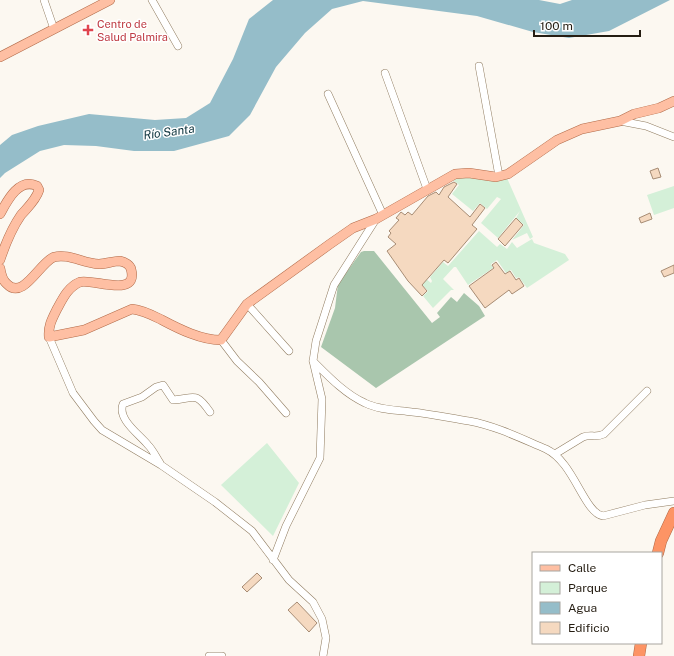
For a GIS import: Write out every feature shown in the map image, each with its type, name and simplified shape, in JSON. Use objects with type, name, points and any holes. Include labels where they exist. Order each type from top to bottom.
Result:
[{"type":"highway","points":[[658,552],[661,541],[674,513]]},
{"type":"highway","points":[[639,656],[641,644]]},
{"type":"main road","points":[[0,57],[110,0]]},
{"type":"main road","points":[[0,268],[4,282],[9,287],[17,289],[24,286],[46,262],[54,257],[62,256],[98,264],[120,261],[127,264],[131,268],[132,274],[129,282],[123,286],[82,281],[69,289],[51,320],[48,328],[49,337],[84,330],[132,309],[140,310],[205,338],[221,340],[247,304],[353,228],[379,217],[456,174],[499,176],[508,174],[557,140],[582,129],[620,121],[634,114],[659,108],[674,101]]},
{"type":"main road","points":[[0,214],[15,190],[28,183],[37,186],[39,190],[38,196],[20,216],[5,244],[0,260]]},
{"type":"street","points":[[44,0],[54,29]]},
{"type":"street","points":[[152,0],[178,46]]},
{"type":"street","points":[[479,66],[499,176]]},
{"type":"street","points":[[385,73],[427,189]]},
{"type":"street","points":[[273,560],[286,526],[320,458],[322,399],[313,361],[316,341],[334,285],[379,217],[328,94]]},
{"type":"street","points":[[620,121],[646,126],[674,137]]},
{"type":"street","points":[[247,304],[268,330],[289,351]]},
{"type":"street","points":[[49,337],[68,383],[94,421],[102,430],[161,465],[216,502],[252,531],[289,580],[313,602],[318,609],[326,638],[323,656]]},
{"type":"street","points":[[221,340],[237,361],[259,382],[286,413]]},
{"type":"street","points":[[313,361],[339,386],[365,404],[381,408],[415,412],[493,426],[555,454],[564,462],[593,511],[598,515],[603,516],[645,505],[674,501]]},
{"type":"street","points":[[161,465],[147,444],[138,436],[122,414],[121,409],[123,404],[142,397],[156,387],[164,385],[173,400],[191,397],[197,398],[202,400],[210,412]]},
{"type":"street","points":[[555,454],[582,437],[587,435],[596,437],[604,434],[647,391]]},
{"type":"street","points":[[209,656],[222,656]]},
{"type":"green space","points":[[459,176],[507,178],[533,237],[530,239],[527,233],[512,240],[524,225],[516,218],[520,211],[498,238],[481,223],[501,199],[497,197],[487,209],[480,203],[473,211],[452,194],[459,185],[452,179]]},
{"type":"green space","points":[[674,186],[674,208],[654,215],[647,195]]},
{"type":"green space","points":[[479,231],[497,247],[500,244],[507,249],[512,242],[517,248],[532,239],[534,243],[565,254],[569,260],[527,288],[519,277],[516,278],[511,270],[506,273],[497,260],[491,264],[493,268],[468,285],[456,267],[454,267],[443,279],[454,290],[451,290],[433,308],[423,296],[428,291],[414,276],[418,272],[431,283],[432,281],[430,277],[443,262],[448,266]]},
{"type":"green space","points":[[374,251],[432,323],[440,317],[437,313],[451,297],[457,302],[464,293],[479,306],[485,316],[376,388],[321,347],[335,308],[338,284],[361,252]]},
{"type":"green space","points":[[267,443],[299,483],[273,536],[221,485]]},
{"type":"water","name":"Río Santa","points":[[273,0],[539,0],[560,4],[572,0],[670,0],[609,31],[569,38],[533,32],[477,16],[363,1],[332,9],[305,33],[276,67],[250,115],[229,136],[174,151],[134,151],[96,146],[64,145],[40,151],[5,173],[0,178],[0,145],[12,135],[38,126],[89,114],[155,120],[186,118],[210,103],[233,59],[249,19]]},
{"type":"building","points":[[658,168],[661,177],[653,179],[650,171]]},
{"type":"building","points":[[454,182],[457,184],[448,197],[470,217],[480,204],[485,208],[472,225],[477,229],[448,263],[444,260],[422,285],[427,291],[422,296],[408,281],[387,251],[396,244],[388,237],[391,233],[389,231],[399,220],[396,218],[401,212],[405,215],[408,212],[412,215],[428,196],[436,192],[439,195],[444,187]]},
{"type":"building","points":[[650,213],[652,219],[641,223],[639,218]]},
{"type":"building","points":[[516,218],[523,225],[505,246],[498,239]]},
{"type":"building","points":[[496,262],[505,274],[510,271],[516,280],[519,278],[524,286],[512,294],[509,290],[485,308],[469,286],[494,268],[492,265]]},
{"type":"building","points":[[674,265],[674,273],[664,277],[661,271]]},
{"type":"building","points":[[257,573],[262,578],[247,592],[242,587]]},
{"type":"building","points":[[297,602],[317,623],[309,632],[288,610]]},
{"type":"place","name":"Centro de Salud Palmira","points":[[88,30]]}]
